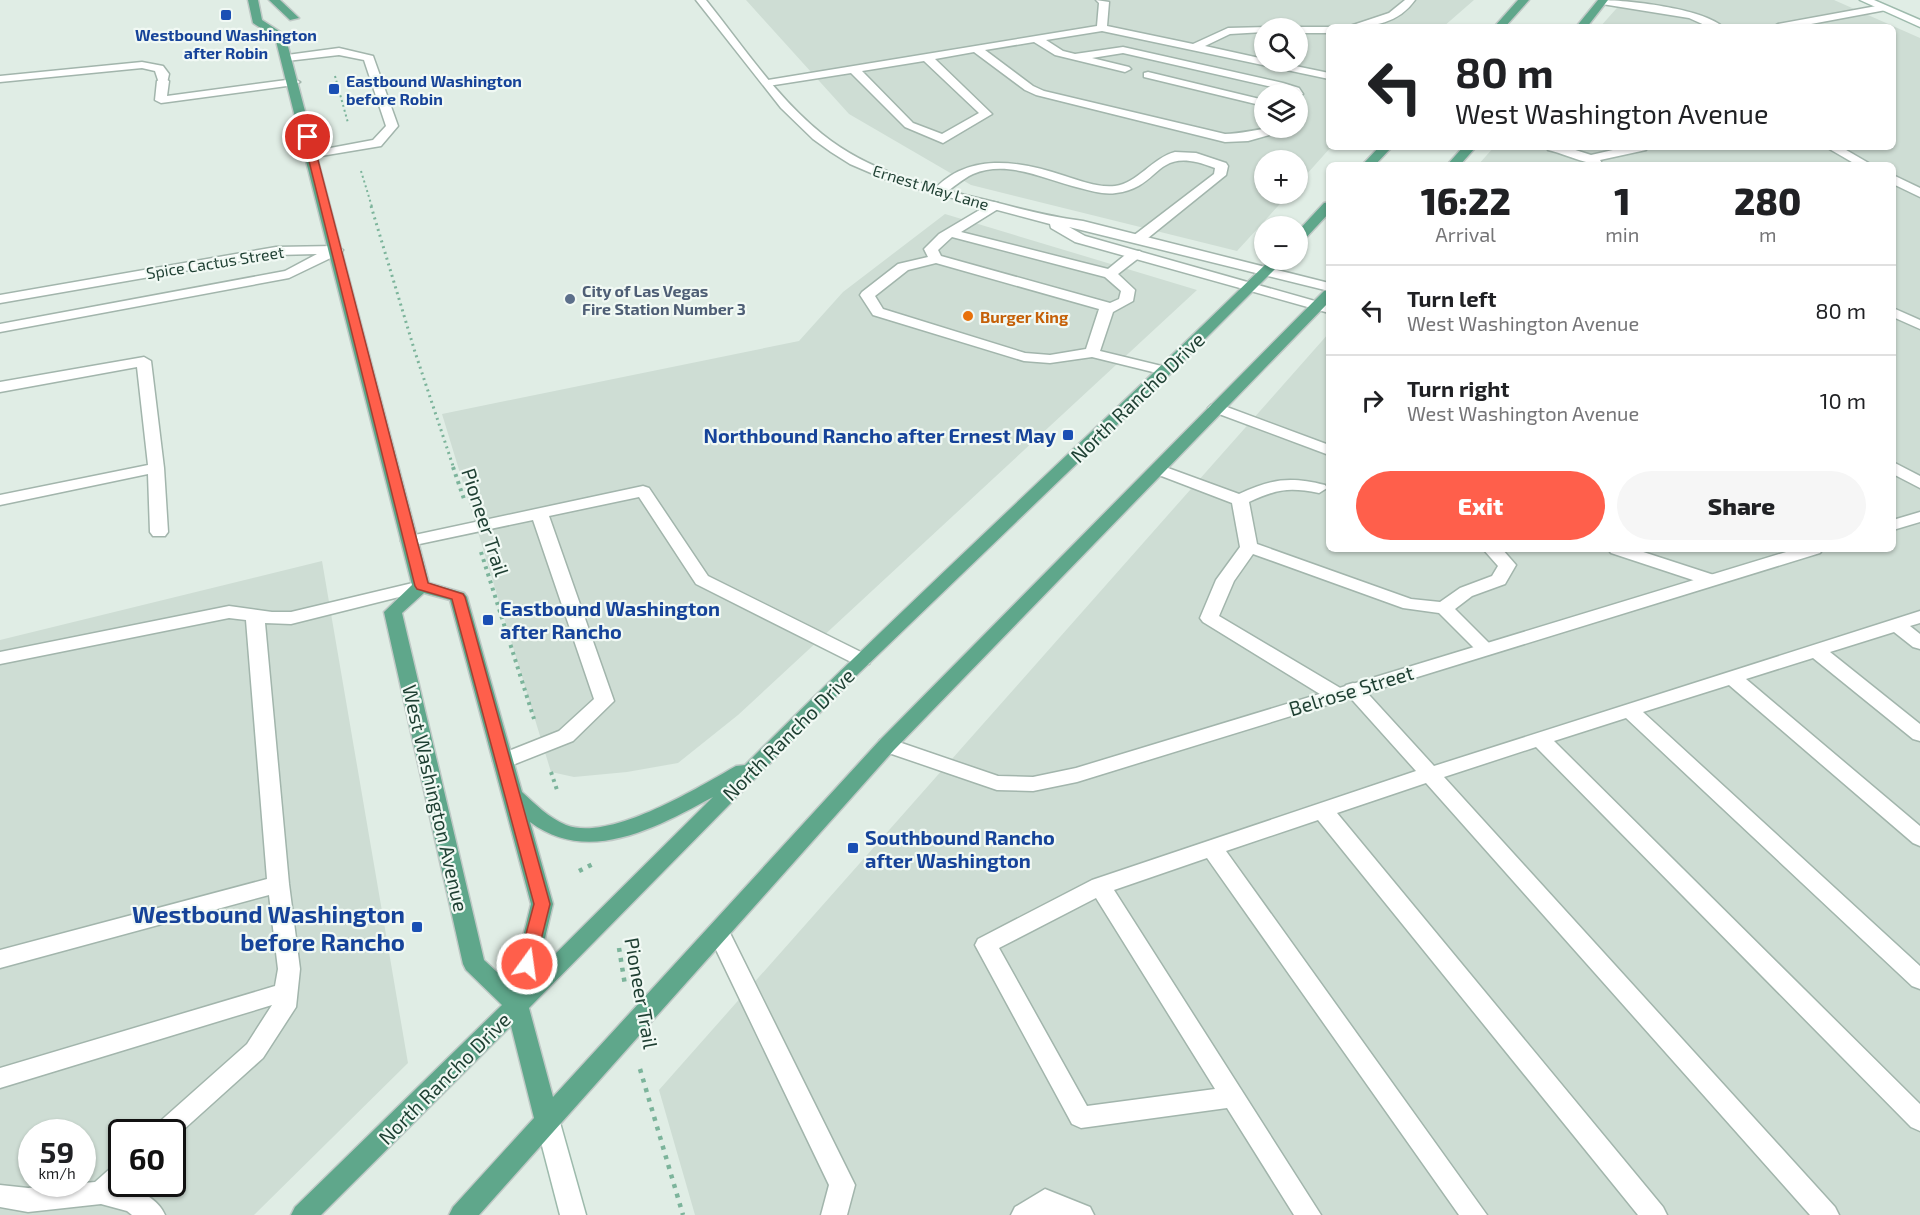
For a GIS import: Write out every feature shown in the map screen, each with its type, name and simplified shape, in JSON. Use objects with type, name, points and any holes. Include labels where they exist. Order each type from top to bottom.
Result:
[{"type":"main road","points":[[253,0],[257,21],[280,34],[294,82],[422,586],[458,597],[542,904],[517,1005],[547,1119]]},
{"type":"main road","points":[[274,0],[294,18]]},
{"type":"main road","points":[[290,0],[294,18]]},
{"type":"main road","points":[[1502,24],[1524,0]]},
{"type":"main road","points":[[1584,24],[1603,1]]},
{"type":"main road","points":[[280,34],[294,18]]},
{"type":"main road","points":[[1371,162],[1383,150]]},
{"type":"main road","points":[[1456,162],[1467,150]]},
{"type":"main road","points":[[1308,228],[1326,209]]},
{"type":"main road","name":"North Rancho Drive","points":[[304,1215],[612,912],[862,660],[1166,371],[1266,272]]},
{"type":"main road","points":[[462,1215],[886,745],[1216,408],[1325,303]]},
{"type":"main road","name":"West Washington Avenue","points":[[422,586],[393,612],[474,964],[517,1005]]},
{"type":"main road","points":[[513,796],[544,823],[568,834],[596,836],[626,828],[673,810],[760,762]]},
{"type":"street","name":"Ernest May Lane","points":[[701,0],[793,114],[818,137],[868,169],[938,192],[1052,222],[1083,225],[1326,286]]},
{"type":"street","points":[[1101,0],[1104,2],[1102,28]]},
{"type":"street","points":[[1363,24],[1388,17],[1407,6],[1410,0]]},
{"type":"street","points":[[1865,0],[1920,24]]},
{"type":"street","points":[[1603,1],[1692,15],[1712,24]]},
{"type":"street","points":[[1794,24],[1882,8]]},
{"type":"street","points":[[768,83],[1102,28],[1326,75]]},
{"type":"street","points":[[1193,48],[1228,31],[1254,30]]},
{"type":"street","points":[[1308,30],[1326,30]]},
{"type":"street","points":[[1036,39],[1059,53],[1125,69]]},
{"type":"street","points":[[976,49],[1029,88],[1040,93],[1225,138],[1254,135]]},
{"type":"street","points":[[1075,57],[1123,50],[1263,84]]},
{"type":"street","points":[[287,58],[355,51],[369,58],[392,126],[377,143],[313,155]]},
{"type":"street","points":[[854,69],[909,124],[943,139],[986,114],[927,57]]},
{"type":"street","points":[[0,79],[142,65],[159,68],[163,74],[161,100],[294,82]]},
{"type":"street","points":[[1148,75],[1254,101]]},
{"type":"street","points":[[1575,150],[1594,162],[1632,150]]},
{"type":"street","points":[[1838,150],[1860,162]]},
{"type":"street","points":[[938,192],[971,170],[991,165],[1012,165],[1100,190],[1119,189],[1138,181],[1169,158],[1183,156],[1208,160],[1222,166],[1220,175],[1138,239]]},
{"type":"street","points":[[1896,181],[1920,194]]},
{"type":"street","points":[[936,259],[931,249],[993,206]]},
{"type":"street","name":"Ernest May Lane","points":[[1052,222],[1080,239],[1250,287],[1325,303]]},
{"type":"street","points":[[951,233],[1110,274],[1128,290],[1126,301],[1111,308],[936,259],[903,267],[867,295],[878,312],[1024,357],[1050,359],[1092,353],[1166,371]]},
{"type":"street","name":"Spice Cactus Street","points":[[0,298],[276,251],[336,250]]},
{"type":"street","name":"Spice Cactus Street","points":[[0,328],[289,274],[336,250]]},
{"type":"street","points":[[1110,274],[1135,254]]},
{"type":"street","points":[[1092,353],[1107,307]]},
{"type":"street","points":[[1896,313],[1920,325]]},
{"type":"street","points":[[0,387],[144,361],[156,468],[159,532]]},
{"type":"street","points":[[1216,408],[1326,449]]},
{"type":"street","points":[[0,500],[156,468]]},
{"type":"street","points":[[1896,468],[1920,483]]},
{"type":"street","points":[[1157,469],[1240,500],[1278,483],[1299,483],[1319,488]]},
{"type":"street","points":[[410,541],[643,490],[702,580],[862,660]]},
{"type":"street","points":[[1240,500],[1249,547],[1225,580],[1209,618],[1344,692],[1430,774],[1826,1215]]},
{"type":"street","points":[[503,760],[566,736],[604,701],[539,513]]},
{"type":"street","points":[[1896,524],[1920,517]]},
{"type":"street","points":[[1249,547],[1409,604],[1444,608],[1486,649]]},
{"type":"street","points":[[1444,608],[1466,592],[1499,580],[1507,565],[1495,552]]},
{"type":"street","points":[[1639,552],[1661,555],[1711,580]]},
{"type":"street","name":"Belrose Street","points":[[886,745],[997,783],[1034,784],[1077,775],[1804,552]]},
{"type":"street","points":[[0,658],[229,612],[291,618],[422,586]]},
{"type":"street","points":[[180,1119],[255,1051],[284,1007],[289,969],[278,884],[255,616]]},
{"type":"street","points":[[1233,1096],[1082,1117],[986,945],[1101,886],[1430,774],[1920,617]]},
{"type":"street","points":[[1896,624],[1920,643]]},
{"type":"street","points":[[1816,650],[1920,734]]},
{"type":"street","points":[[1732,677],[1920,838]]},
{"type":"street","points":[[1629,710],[1920,981]]},
{"type":"street","points":[[1540,739],[1920,1120]]},
{"type":"street","points":[[1323,811],[1654,1215]]},
{"type":"street","points":[[1212,848],[1474,1215]]},
{"type":"street","points":[[0,959],[278,884]]},
{"type":"street","points":[[1101,886],[1308,1215]]},
{"type":"street","points":[[718,933],[842,1185],[834,1215]]},
{"type":"street","points":[[0,1078],[286,992]]},
{"type":"street","points":[[547,1119],[573,1215]]},
{"type":"street","points":[[101,1193],[108,1187]]},
{"type":"street","points":[[0,1196],[28,1200],[101,1193],[134,1201],[152,1215]]},
{"type":"street","points":[[1024,1215],[1045,1201],[1081,1215]]},
{"type":"path","name":"Pioneer Trail","points":[[328,52],[415,352],[558,794]]},
{"type":"path","name":"Pioneer Trail","points":[[579,871],[597,863],[612,912],[642,1083],[682,1215]]},
{"type":"shaded area","points":[[746,0],[1474,0],[1446,24],[1326,24],[1326,150],[1328,150],[1308,173],[1308,150],[1254,150],[1254,204],[1280,204],[1269,216],[1254,216],[1254,232],[1237,251],[971,185],[849,114]]},
{"type":"shaded area","points":[[1624,0],[1834,0],[1888,24],[1603,24]]},
{"type":"shaded area","points":[[1896,27],[1920,38],[1920,1215],[695,1215],[659,1090],[1326,336],[1326,552],[1896,552],[1896,162],[1481,162],[1491,150],[1896,150]]},
{"type":"shaded area","points":[[945,214],[1197,290],[738,715],[678,763],[627,772],[574,777],[551,772],[442,414],[799,341],[843,292]]},
{"type":"shaded area","points":[[322,561],[408,1063],[254,1215],[0,1215],[0,640]]},
{"type":"place","name":"Westbound Washington after Robin","points":[[226,15]]},
{"type":"place","name":"Eastbound Washington before Robin","points":[[334,89]]},
{"type":"place","name":"City of Las Vegas Fire Station Number 3","points":[[570,299]]},
{"type":"place","name":"Burger King","points":[[968,316]]},
{"type":"place","name":"Northbound Rancho after Ernest May","points":[[1068,435]]},
{"type":"place","name":"Eastbound Washington after Rancho","points":[[488,620]]},
{"type":"place","name":"Southbound Rancho after Washington","points":[[853,848]]},
{"type":"place","name":"Westbound Washington before Rancho","points":[[417,927]]},
{"type":"route","points":[[308,137],[422,586],[458,597],[542,904],[527,964]]}]
